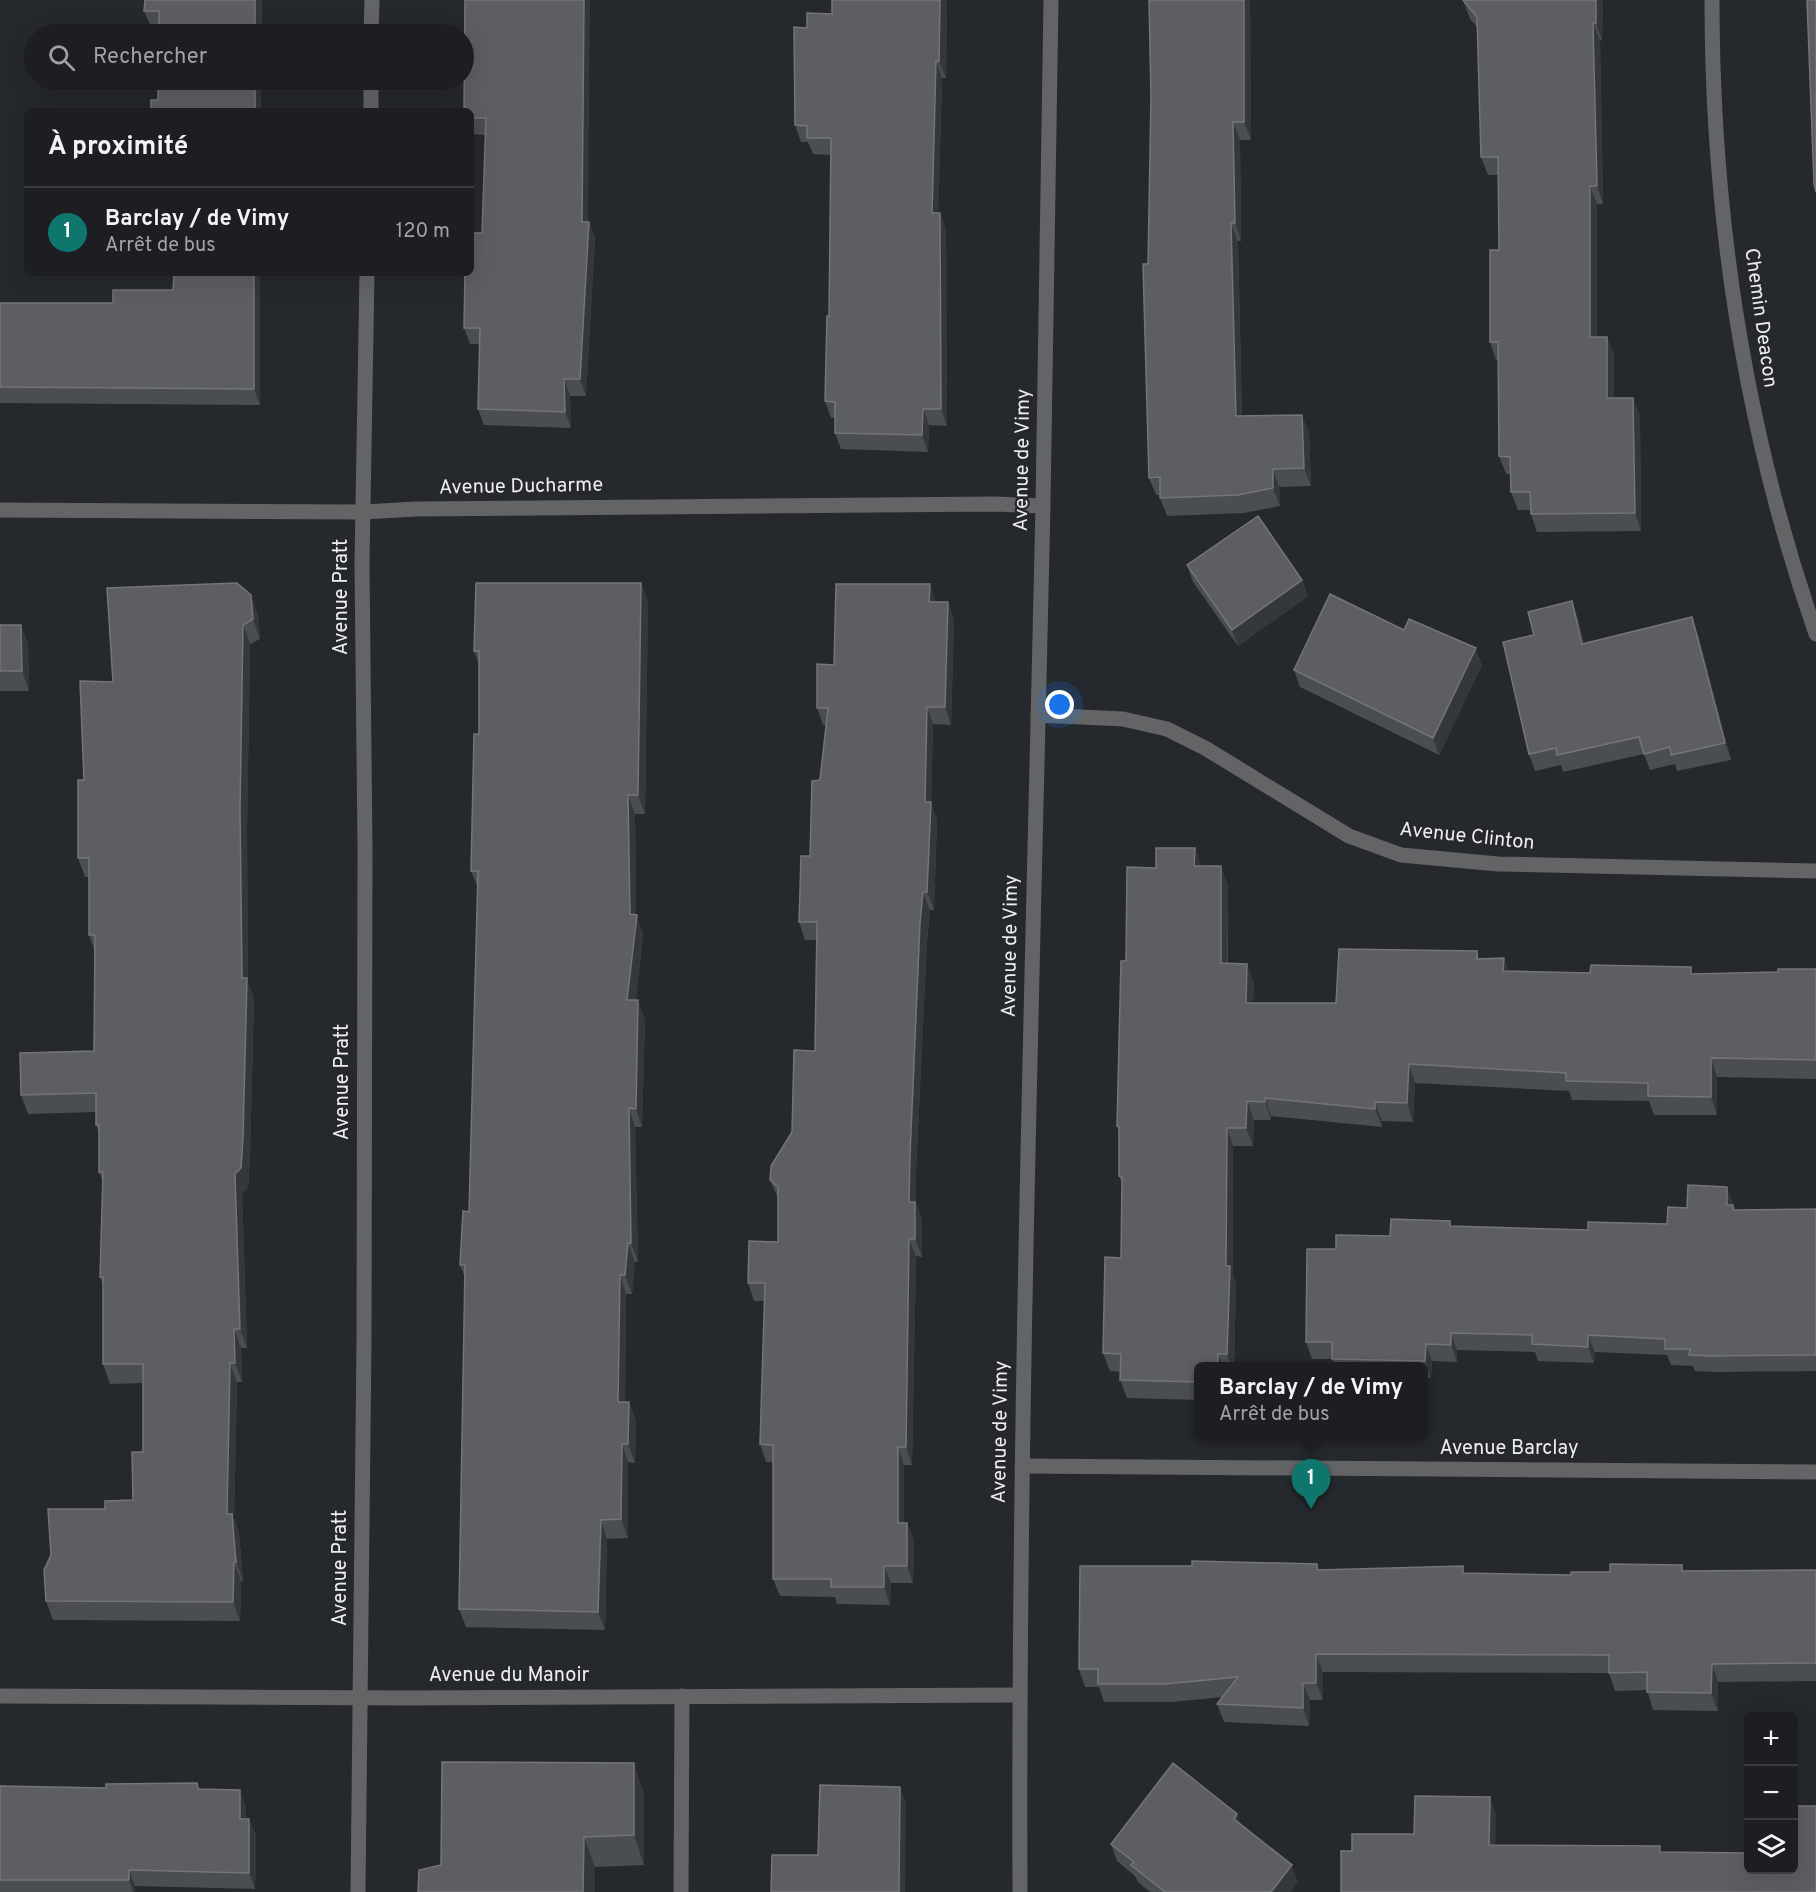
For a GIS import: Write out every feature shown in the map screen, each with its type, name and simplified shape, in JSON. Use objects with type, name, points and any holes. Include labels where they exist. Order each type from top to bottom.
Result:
[{"type":"street","points":[[372,0],[372,24]]},
{"type":"street","name":"Avenue de Vimy","points":[[1020,1892],[1018,1695],[1052,0]]},
{"type":"street","name":"Chemin Deacon","points":[[1712,0],[1712,94],[1739,342],[1755,422],[1776,504],[1816,634]]},
{"type":"street","points":[[370,108],[371,90]]},
{"type":"street","name":"Avenue Pratt","points":[[358,1892],[362,1698],[363,512],[368,276]]},
{"type":"street","name":"Avenue Ducharme","points":[[0,510],[363,512],[416,509],[995,504],[1043,506]]},
{"type":"street","name":"Avenue Clinton","points":[[1038,715],[1123,719],[1167,729],[1205,748],[1349,836],[1401,855],[1498,864],[1816,870]]},
{"type":"street","name":"Avenue Barclay","points":[[1022,1466],[1816,1472]]},
{"type":"street","name":"Avenue du Manoir","points":[[0,1696],[362,1698],[1018,1695]]},
{"type":"street","points":[[681,1892],[682,1696]]},
{"type":"building","points":[[145,0],[255,0],[255,24],[159,24],[159,11],[144,11]]},
{"type":"building","points":[[465,0],[584,0],[582,222],[589,222],[580,379],[564,379],[565,412],[478,409],[480,328],[464,328],[465,276],[474,276],[474,233],[482,233],[486,118],[474,118],[474,108],[464,108],[464,90],[474,90],[474,24],[465,24]]},
{"type":"building","points":[[832,0],[940,0],[932,213],[940,213],[941,409],[923,409],[922,435],[835,433],[835,402],[825,401],[827,316],[829,316],[831,138],[807,138],[807,126],[795,125],[794,27],[807,28],[807,13],[832,14]]},
{"type":"building","points":[[1149,0],[1244,0],[1244,122],[1233,122],[1235,223],[1231,223],[1236,416],[1302,415],[1304,468],[1273,469],[1273,488],[1238,495],[1160,498],[1160,477],[1149,478],[1143,264],[1148,264],[1151,97]]},
{"type":"building","points":[[1463,0],[1596,0],[1596,23],[1593,23],[1597,186],[1590,186],[1590,337],[1607,337],[1607,398],[1633,398],[1635,513],[1531,514],[1530,492],[1511,492],[1510,457],[1499,456],[1498,342],[1490,342],[1490,250],[1499,250],[1498,157],[1481,157],[1477,17]]},
{"type":"building","points":[[1807,0],[1816,0],[1816,192],[1814,184]]},
{"type":"building","points":[[158,90],[255,90],[255,108],[151,108],[151,100],[158,100]]},
{"type":"building","points":[[174,276],[254,276],[254,389],[0,387],[0,303],[113,303],[113,290],[173,290]]},
{"type":"building","points":[[1258,516],[1302,580],[1232,630],[1187,565]]},
{"type":"building","points":[[237,583],[251,595],[253,619],[243,625],[240,810],[242,978],[247,978],[243,1137],[241,1168],[235,1174],[240,1329],[234,1329],[235,1363],[230,1363],[227,1514],[232,1514],[236,1562],[234,1562],[233,1602],[46,1601],[44,1570],[51,1555],[48,1509],[105,1509],[105,1501],[133,1500],[132,1452],[143,1452],[143,1364],[103,1364],[103,1277],[100,1277],[103,1172],[99,1172],[96,1093],[21,1095],[20,1053],[94,1051],[95,935],[89,935],[89,858],[78,858],[78,780],[84,780],[80,681],[113,682],[107,588]]},
{"type":"building","points":[[476,583],[641,583],[638,795],[628,795],[630,914],[637,915],[627,1000],[638,1000],[636,1109],[629,1108],[631,1243],[628,1243],[625,1275],[620,1275],[618,1402],[629,1402],[628,1444],[622,1444],[621,1519],[601,1520],[598,1612],[459,1609],[465,1265],[460,1265],[463,1211],[469,1212],[478,871],[471,871],[474,734],[479,734],[479,651],[474,651]]},
{"type":"building","points":[[836,584],[930,584],[929,602],[948,602],[945,707],[927,707],[925,802],[931,802],[927,892],[923,892],[920,923],[910,1155],[909,1202],[915,1202],[915,1239],[909,1239],[906,1447],[898,1447],[898,1523],[907,1523],[907,1566],[884,1566],[884,1587],[831,1587],[831,1579],[773,1579],[773,1445],[760,1444],[765,1283],[748,1283],[749,1241],[778,1242],[778,1187],[770,1180],[771,1166],[792,1132],[794,1050],[815,1051],[817,922],[799,922],[801,856],[810,856],[812,781],[820,780],[828,708],[817,708],[817,664],[834,665]]},
{"type":"building","points":[[1330,594],[1404,630],[1409,619],[1476,648],[1433,738],[1294,670]]},
{"type":"building","points":[[1572,601],[1582,644],[1692,617],[1725,743],[1671,755],[1670,747],[1644,754],[1639,737],[1557,755],[1556,748],[1529,754],[1503,642],[1534,635],[1528,612]]},
{"type":"building","points":[[0,625],[21,625],[22,671],[0,671]]},
{"type":"building","points":[[1156,848],[1195,848],[1194,866],[1221,866],[1221,963],[1247,964],[1246,1003],[1336,1003],[1339,949],[1477,951],[1477,959],[1504,958],[1503,971],[1590,973],[1591,965],[1691,967],[1691,974],[1816,969],[1816,1060],[1711,1058],[1711,1097],[1648,1096],[1648,1083],[1566,1081],[1566,1073],[1409,1064],[1407,1103],[1375,1102],[1375,1109],[1265,1098],[1265,1102],[1247,1101],[1246,1128],[1227,1128],[1226,1266],[1230,1266],[1227,1354],[1218,1354],[1218,1362],[1194,1362],[1194,1382],[1120,1380],[1121,1354],[1103,1353],[1105,1257],[1121,1258],[1122,1177],[1119,1176],[1119,1127],[1117,1126],[1121,961],[1126,961],[1127,867],[1156,868]]},
{"type":"building","points":[[1688,1185],[1727,1187],[1727,1205],[1733,1205],[1733,1210],[1816,1209],[1816,1355],[1689,1355],[1690,1349],[1665,1349],[1665,1339],[1588,1335],[1588,1347],[1532,1344],[1532,1335],[1451,1333],[1451,1345],[1426,1344],[1425,1361],[1332,1359],[1332,1342],[1306,1342],[1307,1249],[1336,1249],[1336,1235],[1390,1236],[1391,1219],[1450,1221],[1450,1226],[1588,1230],[1588,1222],[1667,1224],[1668,1207],[1687,1208]]},
{"type":"building","points":[[1192,1561],[1317,1564],[1317,1570],[1463,1566],[1463,1573],[1571,1575],[1571,1572],[1610,1572],[1610,1564],[1682,1565],[1682,1571],[1816,1570],[1816,1663],[1712,1664],[1711,1693],[1647,1692],[1647,1672],[1609,1673],[1609,1655],[1316,1654],[1316,1683],[1303,1683],[1303,1708],[1217,1704],[1238,1677],[1165,1684],[1098,1684],[1098,1669],[1079,1669],[1080,1566],[1192,1566]]},
{"type":"building","points":[[442,1762],[634,1763],[634,1835],[584,1837],[583,1892],[418,1892],[419,1870],[441,1865]]},
{"type":"building","points":[[1173,1763],[1237,1814],[1234,1819],[1292,1865],[1271,1892],[1165,1892],[1131,1865],[1134,1862],[1111,1844]]},
{"type":"building","points":[[197,1783],[198,1789],[240,1790],[240,1819],[249,1819],[249,1873],[129,1870],[129,1880],[0,1880],[0,1786],[106,1788],[106,1784]]},
{"type":"building","points":[[820,1785],[900,1787],[899,1892],[771,1892],[772,1855],[818,1855]]},
{"type":"building","points":[[1415,1796],[1490,1797],[1489,1845],[1660,1846],[1660,1852],[1744,1853],[1744,1874],[1798,1874],[1798,1806],[1816,1806],[1816,1892],[1341,1892],[1341,1851],[1352,1851],[1352,1834],[1414,1834]]},
{"type":"place","name":"Barclay / de Vimy","points":[[1311,1509]]}]
